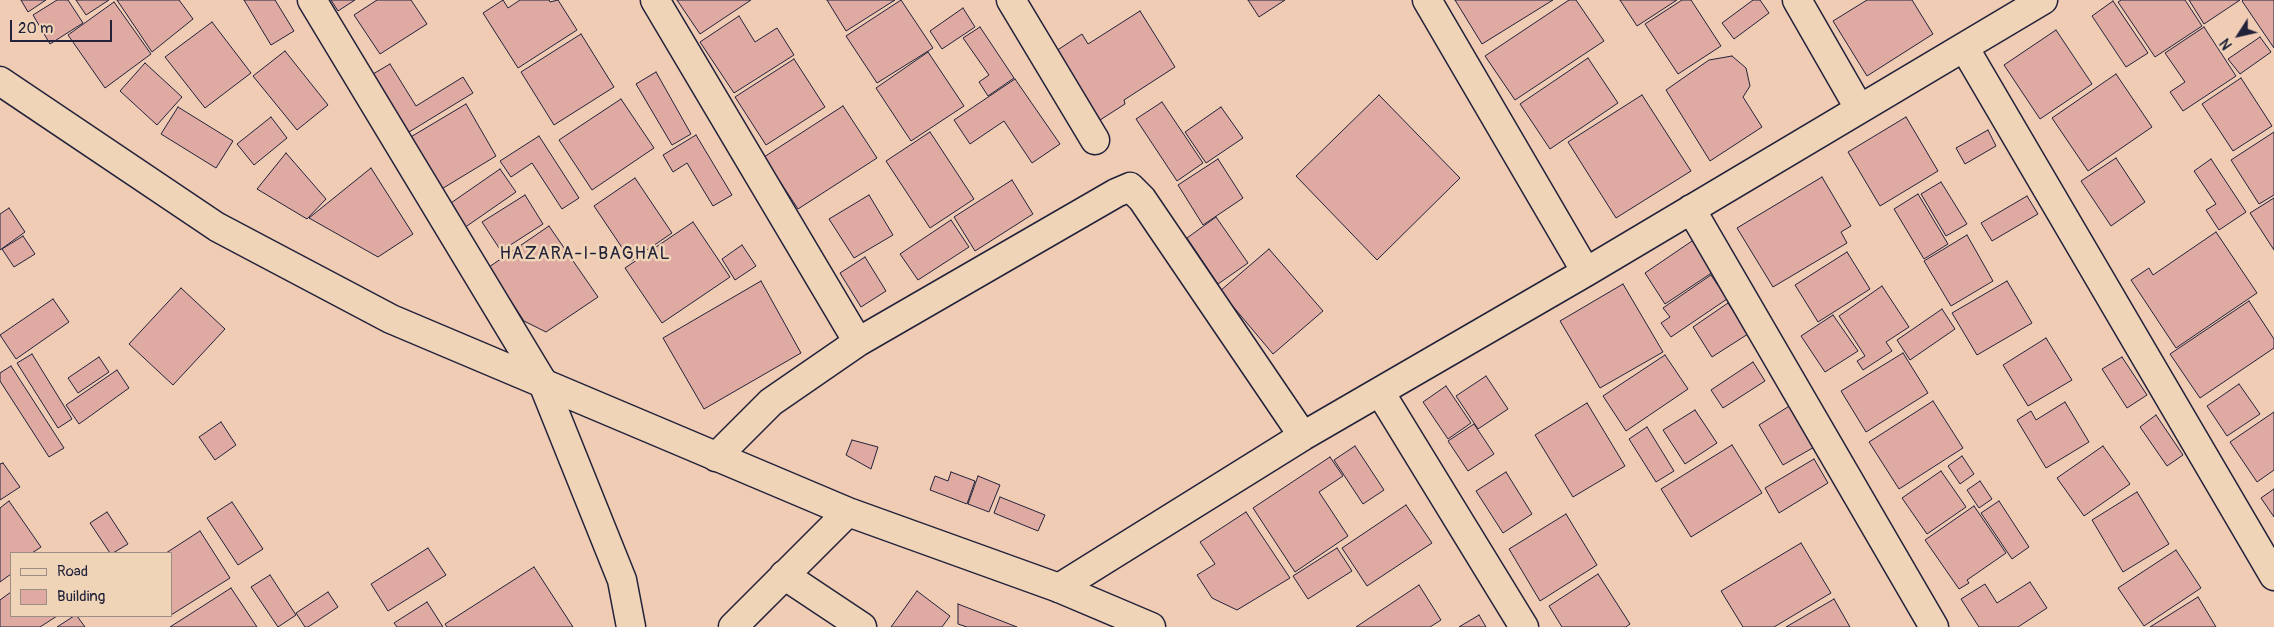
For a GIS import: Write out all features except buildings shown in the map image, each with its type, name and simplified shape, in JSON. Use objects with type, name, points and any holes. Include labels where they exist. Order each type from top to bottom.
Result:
[{"type":"street","points":[[312,0],[542,381],[622,580],[631,627]]},
{"type":"street","points":[[655,0],[858,342]]},
{"type":"street","points":[[1011,0],[1095,140]]},
{"type":"street","points":[[1427,0],[1586,272]]},
{"type":"street","points":[[1797,0],[1859,108]]},
{"type":"street","points":[[1059,588],[1303,436],[1586,272],[2043,0]]},
{"type":"street","points":[[1964,47],[2274,576]]},
{"type":"street","points":[[0,81],[217,227],[391,319],[542,381],[848,512],[1059,588],[1151,627]]},
{"type":"street","points":[[716,456],[771,402],[858,342],[1116,193],[1130,188],[1142,199],[1303,436]]},
{"type":"street","points":[[1691,209],[1934,627]]},
{"type":"street","points":[[1380,392],[1524,627]]},
{"type":"street","points":[[733,627],[848,512]]},
{"type":"street","points":[[784,575],[862,627]]},
{"type":"district","name":"HAZARA-I-BAGHAL","points":[[585,254]]}]
